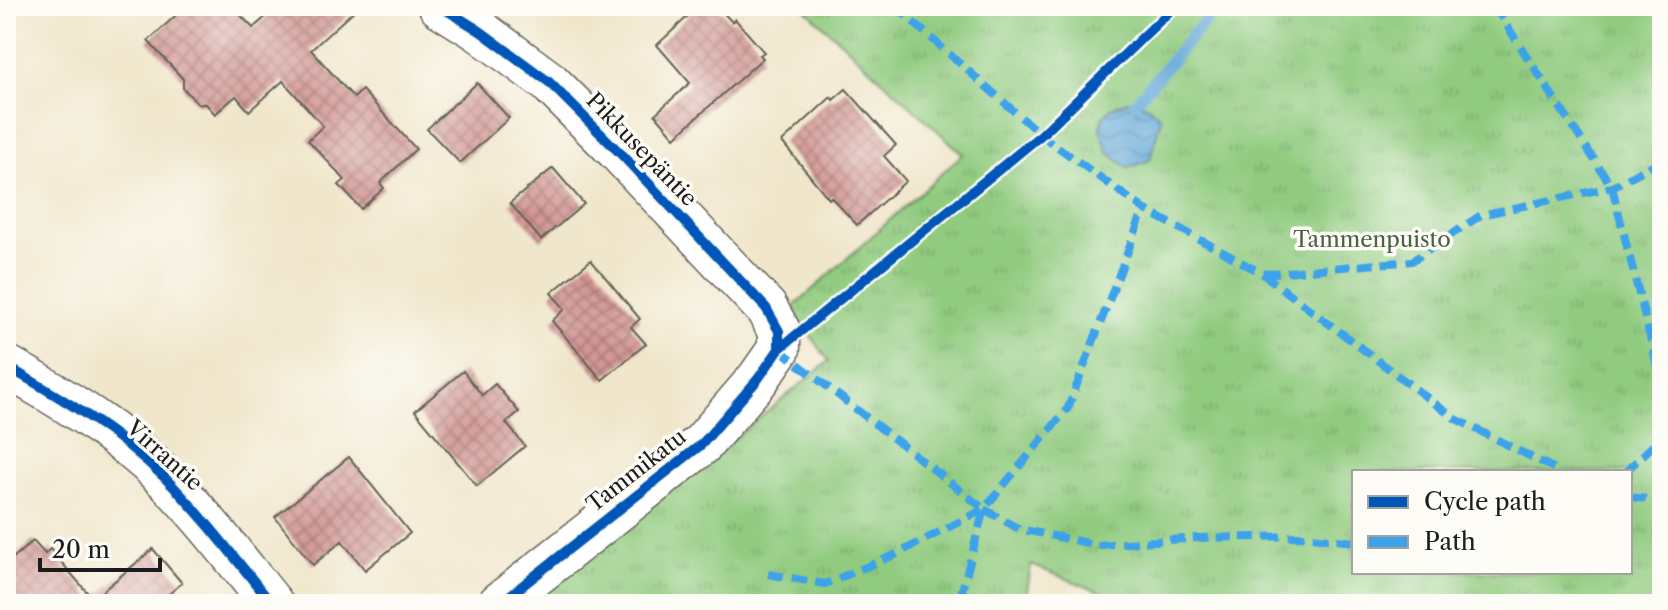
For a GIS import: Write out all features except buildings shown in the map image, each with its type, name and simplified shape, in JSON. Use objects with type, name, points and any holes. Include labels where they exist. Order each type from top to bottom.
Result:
[{"type":"street","name":"Pikkusepäntie","points":[[440,6],[549,82],[621,154],[766,308],[779,331],[779,349]]},
{"type":"street","name":"Tammikatu","points":[[499,604],[702,444],[758,379],[779,349]]},
{"type":"street","name":"Virrantie","points":[[6,366],[68,401],[164,476],[196,510],[272,604]]},
{"type":"green space","name":"Tammenpuisto","points":[[802,6],[1662,6],[1662,604],[1132,604],[1031,565],[1025,604],[532,604],[829,361],[791,309],[963,154]]},
{"type":"water","points":[[1127,101],[1148,106],[1161,118],[1150,160],[1128,168],[1109,153],[1100,131],[1103,117],[1111,108]]},
{"type":"waterway","points":[[1135,103],[1218,6]]},
{"type":"marked path","points":[[895,6],[1041,135],[1144,209],[1263,274],[1454,418],[1557,470]]},
{"type":"marked path","points":[[1494,6],[1612,187],[1662,385]]},
{"type":"marked path","points":[[1263,274],[1412,261],[1481,215],[1612,187],[1662,160]]},
{"type":"marked path","points":[[768,574],[825,584],[897,554],[984,509],[1068,408],[1144,209]]},
{"type":"marked path","points":[[779,349],[984,509],[960,598],[954,604]]},
{"type":"marked path","points":[[1627,470],[1662,437]]},
{"type":"marked path","points":[[1632,497],[1662,501]]},
{"type":"marked path","points":[[984,509],[1019,529],[1098,545],[1198,538],[1303,536],[1352,542]]},
{"type":"cycle path","points":[[440,6],[549,82],[621,154],[766,308],[779,331],[779,349]]},
{"type":"cycle path","points":[[499,604],[702,444],[758,379],[779,349],[1041,135],[1175,6]]},
{"type":"cycle path","points":[[6,366],[89,417],[147,461],[193,508],[272,604]]}]
